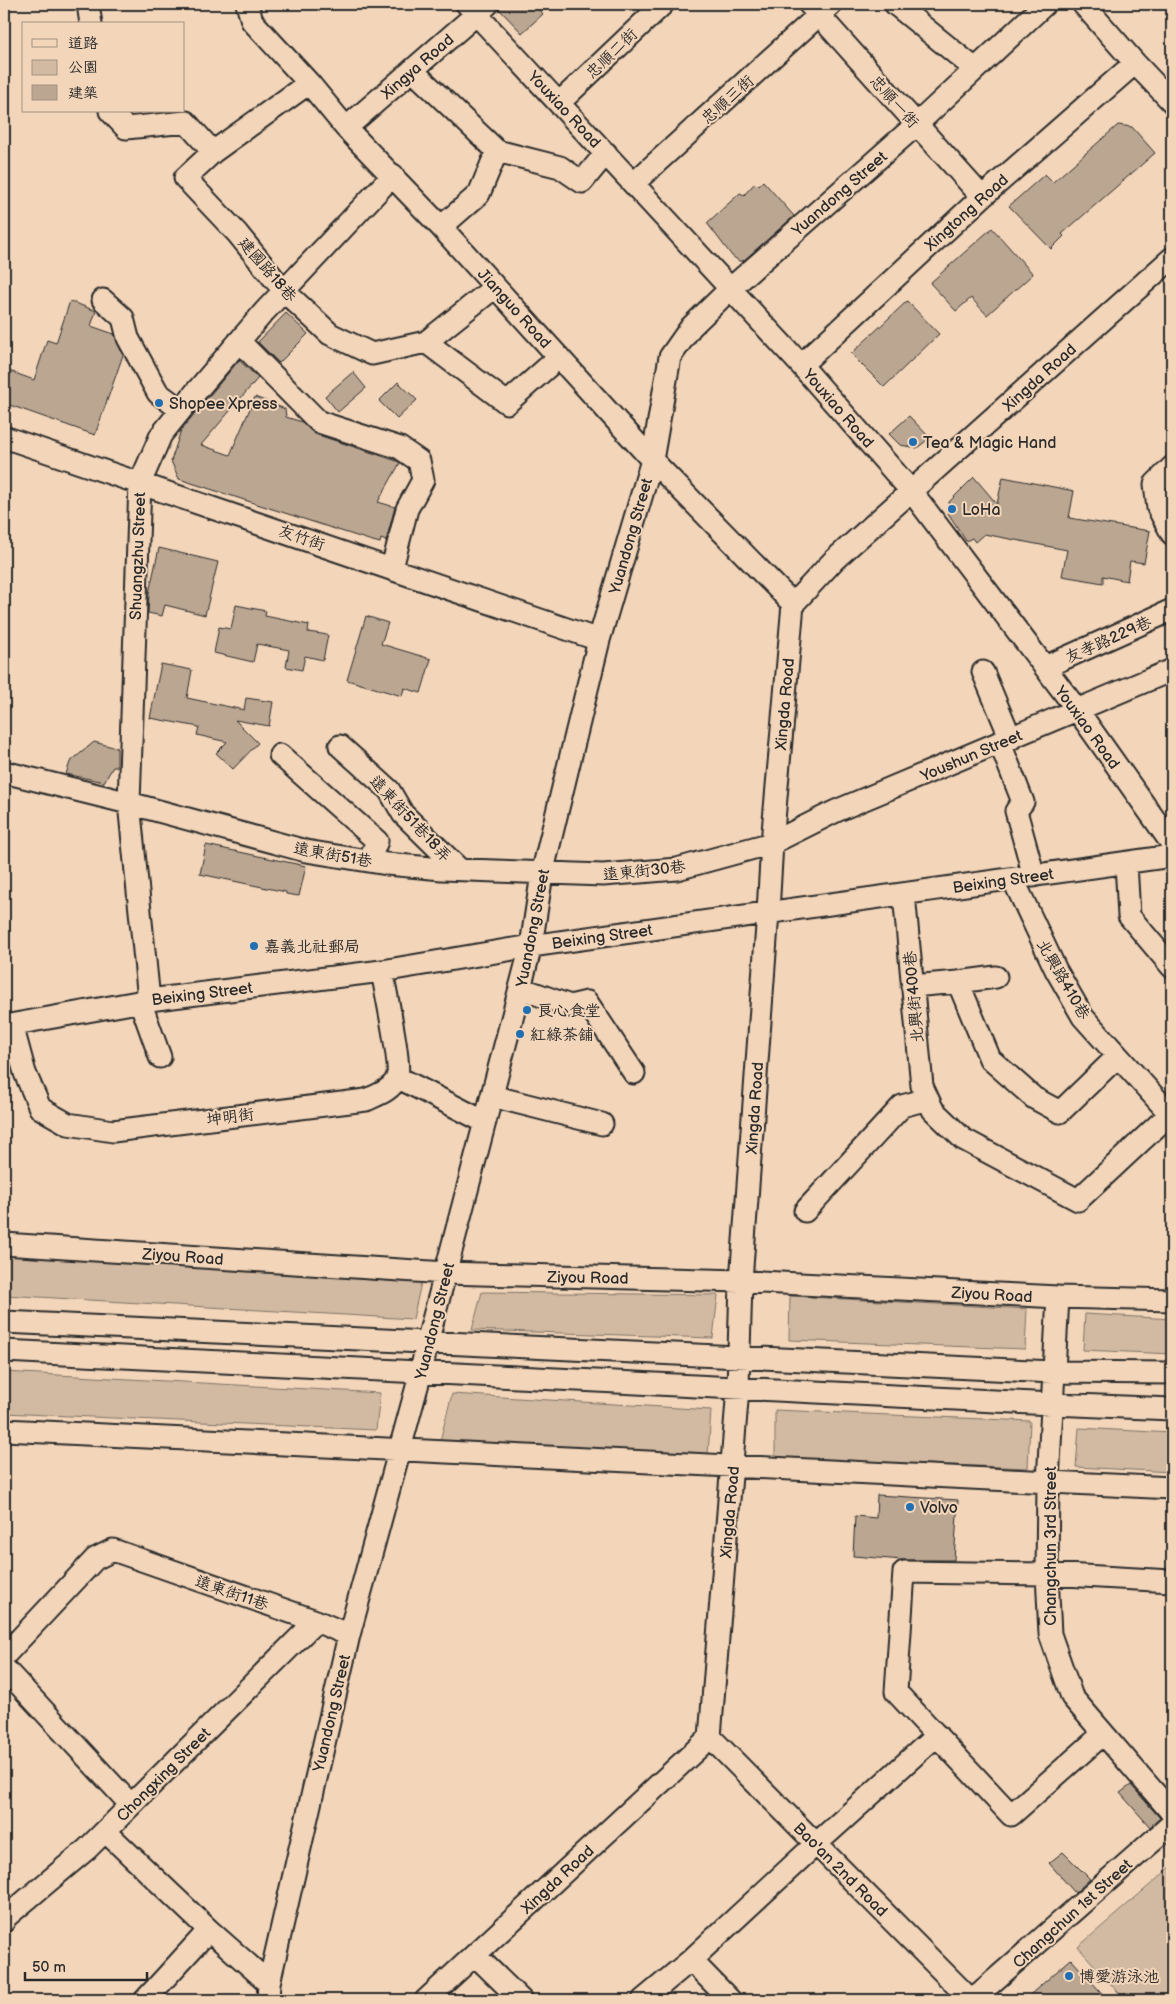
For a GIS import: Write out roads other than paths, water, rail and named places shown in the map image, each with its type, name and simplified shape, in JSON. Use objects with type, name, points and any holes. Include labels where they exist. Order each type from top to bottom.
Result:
[{"type":"street","points":[[88,4],[91,22]]},
{"type":"street","name":"Jianguo Road","points":[[247,4],[252,20],[346,128],[441,227],[652,460],[793,604]]},
{"type":"street","name":"忠順二街","points":[[559,103],[663,4]]},
{"type":"street","points":[[896,4],[975,69]]},
{"type":"street","name":"Yuandong Street","points":[[269,1992],[349,1635],[421,1372],[531,946],[542,874],[599,640],[652,460],[670,357],[691,327],[730,288],[916,125],[1045,4]]},
{"type":"street","points":[[1083,4],[1172,102]]},
{"type":"street","name":"Youxiao Road","points":[[477,7],[559,103],[801,365],[912,492],[1078,711],[1172,844]]},
{"type":"street","name":"Xingya Road","points":[[346,128],[412,70],[477,7]]},
{"type":"street","name":"忠順一街","points":[[820,8],[916,125],[982,197]]},
{"type":"street","name":"忠順三街","points":[[634,183],[820,8]]},
{"type":"street","name":"Xingtong Road","points":[[801,365],[982,197],[1135,63]]},
{"type":"street","points":[[412,70],[497,151],[560,167],[582,182],[606,153]]},
{"type":"street","name":"建國路18巷","points":[[308,83],[213,152],[185,178],[237,233],[284,291],[330,334],[372,354],[426,342],[495,287]]},
{"type":"street","points":[[111,112],[126,128],[186,122],[213,152]]},
{"type":"street","points":[[441,227],[478,194],[497,151]]},
{"type":"street","name":"Shuangzhu Street","points":[[160,1057],[145,1001],[129,803],[140,483],[161,435],[181,410],[284,291],[393,175]]},
{"type":"street","name":"Xingda Road","points":[[426,2000],[710,1737],[738,1388],[741,1280],[772,843],[793,604],[834,560],[1172,258]]},
{"type":"street","points":[[103,300],[123,318],[128,338],[158,393],[181,410]]},
{"type":"street","points":[[239,341],[319,422],[400,448],[419,461],[423,480],[407,509],[392,568]]},
{"type":"street","points":[[426,342],[507,403],[559,357]]},
{"type":"street","name":"友竹街","points":[[4,437],[599,640]]},
{"type":"street","points":[[1172,467],[1155,484],[1158,508],[1172,534]]},
{"type":"street","name":"友孝路229巷","points":[[1045,667],[1172,610]]},
{"type":"street","name":"Youshun Street","points":[[772,843],[836,811],[1172,670]]},
{"type":"street","points":[[983,672],[1023,802],[1016,811],[1034,876]]},
{"type":"street","name":"遠東街51巷18弄","points":[[340,746],[389,790],[403,814],[459,869]]},
{"type":"street","points":[[280,755],[377,841],[369,861]]},
{"type":"street","name":"遠東街51巷","points":[[4,772],[129,803],[306,852],[369,861],[542,874]]},
{"type":"street","name":"遠東街30巷","points":[[542,874],[602,875],[677,869],[772,843]]},
{"type":"street","name":"Beixing Street","points":[[8,1025],[145,1001],[382,971],[531,946],[1172,856]]},
{"type":"street","points":[[1126,863],[1130,916],[1172,967]]},
{"type":"street","name":"北興路410巷","points":[[1013,879],[1056,970],[1083,1017],[1117,1057],[1171,1113]]},
{"type":"street","name":"北興街400巷","points":[[904,894],[922,1086],[933,1110],[963,1139],[1078,1200],[1171,1113]]},
{"type":"street","points":[[382,971],[397,1060],[397,1077],[485,1122]]},
{"type":"street","points":[[912,986],[996,977]]},
{"type":"street","points":[[958,982],[990,1059],[1034,1098],[1060,1112],[1117,1057]]},
{"type":"street","points":[[520,988],[570,1006],[587,1002],[634,1073]]},
{"type":"street","name":"坤明街","points":[[8,1025],[40,1108],[68,1124],[113,1131],[366,1100],[388,1089],[397,1077]]},
{"type":"street","points":[[492,1096],[602,1124]]},
{"type":"street","points":[[805,1211],[902,1106],[928,1098]]},
{"type":"street","name":"Ziyou Road","points":[[4,1244],[446,1273],[741,1280],[1058,1297],[1172,1300]]},
{"type":"street","name":"Changchun 3rd Street","points":[[1058,1297],[1048,1482],[1047,1574],[1050,1634],[1072,1697],[1172,1813]]},
{"type":"street","points":[[4,1322],[1054,1372],[1172,1373]]},
{"type":"street","points":[[4,1351],[1172,1409]]},
{"type":"street","points":[[4,1430],[1172,1488]]},
{"type":"street","name":"遠東街11巷","points":[[4,1656],[95,1559],[113,1550],[316,1621],[349,1635]]},
{"type":"street","points":[[1103,1734],[1011,1816],[896,1692],[904,1572],[1047,1574],[1172,1581]]},
{"type":"street","name":"Chongxing Street","points":[[5,1917],[87,1849],[316,1621]]},
{"type":"street","points":[[4,1668],[131,1805]]},
{"type":"street","points":[[643,2000],[691,1960],[937,1735]]},
{"type":"street","name":"Bao'an 2nd Road","points":[[710,1737],[972,2000]]},
{"type":"street","name":"Changchun 1st Street","points":[[972,2000],[1172,1824]]},
{"type":"street","points":[[105,1831],[209,1930],[269,1992]]},
{"type":"street","points":[[145,2000],[209,1930]]},
{"type":"street","points":[[475,1955],[521,2000]]},
{"type":"street","points":[[691,1960],[730,2000]]},
{"type":"place","name":"Shopee Xpress","points":[[159,403]]},
{"type":"place","name":"Tea & Magic Hand","points":[[913,442]]},
{"type":"place","name":"LoHa","points":[[952,509]]},
{"type":"place","name":"嘉義北社郵局","points":[[254,946]]},
{"type":"place","name":"良心食堂","points":[[527,1010]]},
{"type":"place","name":"紅綠茶舖","points":[[520,1034]]},
{"type":"place","name":"Volvo","points":[[910,1507]]},
{"type":"place","name":"博愛游泳池","points":[[1069,1976]]}]
